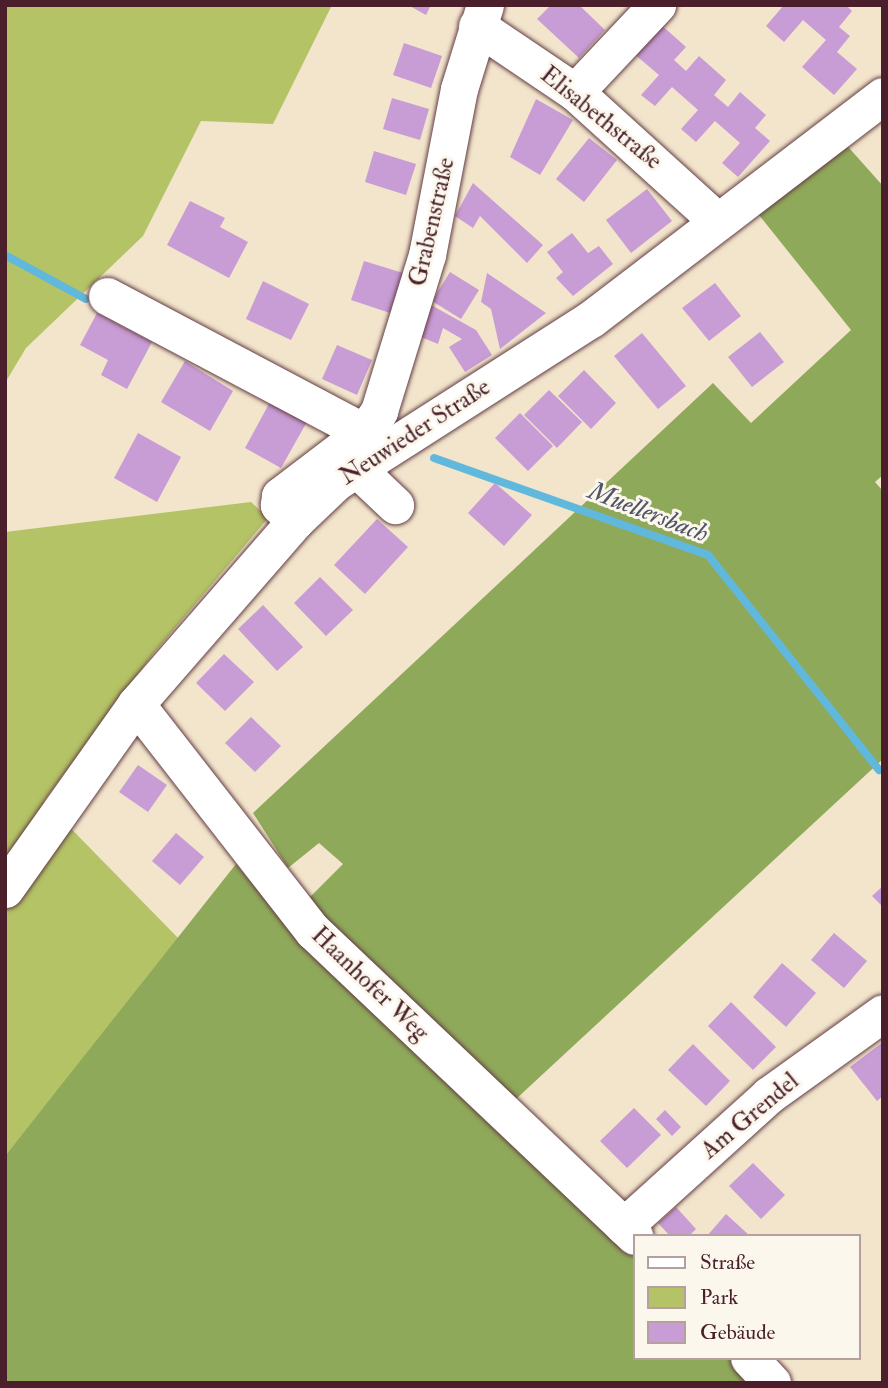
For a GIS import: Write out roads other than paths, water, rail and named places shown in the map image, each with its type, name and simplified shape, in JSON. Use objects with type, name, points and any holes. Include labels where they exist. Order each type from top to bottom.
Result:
[{"type":"street","points":[[575,92],[657,5]]},
{"type":"street","name":"Elisabethstraße","points":[[481,16],[575,92],[716,220]]},
{"type":"street","name":"Grabenstraße","points":[[295,521],[279,505],[283,492],[364,432],[379,411],[427,254],[481,16]]},
{"type":"street","name":"Neuwieder Straße","points":[[5,889],[136,704],[295,521],[356,468],[591,319],[716,220],[883,96]]},
{"type":"street","points":[[107,296],[364,432]]},
{"type":"street","points":[[356,468],[395,505]]},
{"type":"street","name":"Haanhofer Weg","points":[[136,704],[313,931],[629,1231]]},
{"type":"street","name":"Am Grendel","points":[[629,1231],[769,1095],[883,1013]]},
{"type":"street","points":[[751,1360],[772,1383]]},
{"type":"waterway","name":"Muellersbach","points":[[5,255],[86,299]]},
{"type":"waterway","name":"Muellersbach","points":[[434,458],[708,555],[879,770]]}]
